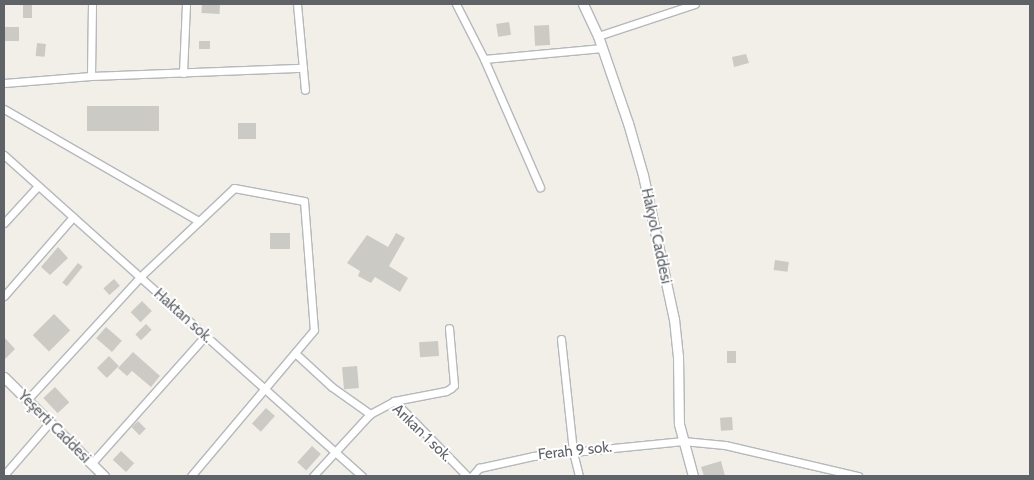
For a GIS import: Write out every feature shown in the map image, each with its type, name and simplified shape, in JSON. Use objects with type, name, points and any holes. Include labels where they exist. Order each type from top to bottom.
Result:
[{"type":"street","points":[[91,76],[92,4]]},
{"type":"street","points":[[183,73],[186,4]]},
{"type":"street","points":[[297,4],[306,90]]},
{"type":"street","points":[[456,4],[484,58],[540,187]]},
{"type":"street","name":"Hakyol Caddesi","points":[[583,4],[598,36],[638,154],[674,319],[678,356],[679,424],[693,476]]},
{"type":"street","points":[[598,36],[695,4]]},
{"type":"street","points":[[484,58],[602,48]]},
{"type":"street","points":[[4,84],[91,76],[303,68]]},
{"type":"street","points":[[4,109],[199,221]]},
{"type":"street","name":"Haktan sok.","points":[[4,155],[362,476]]},
{"type":"street","points":[[4,224],[38,186]]},
{"type":"street","points":[[27,400],[140,277],[234,188],[304,201],[314,330],[191,476]]},
{"type":"street","points":[[4,296],[74,217]]},
{"type":"street","points":[[394,400],[446,392],[454,385],[448,328]]},
{"type":"street","points":[[92,464],[205,336]]},
{"type":"street","points":[[561,339],[573,452],[579,476]]},
{"type":"street","points":[[295,353],[332,387],[370,414]]},
{"type":"street","name":"Yeşerti Caddesi","points":[[4,377],[104,476]]},
{"type":"street","name":"Arıkan 1 sok.","points":[[313,476],[370,414],[394,400],[467,476]]},
{"type":"street","points":[[4,475],[50,422]]},
{"type":"street","name":"Ferah 9 sok.","points":[[472,476],[479,468],[533,456],[683,441],[725,446],[858,476]]},
{"type":"building","points":[[23,4],[32,4],[32,18],[23,18]]},
{"type":"building","points":[[202,4],[220,5],[220,14],[202,13]]},
{"type":"building","points":[[509,22],[511,35],[498,37],[496,24]]},
{"type":"building","points":[[549,25],[550,45],[535,46],[534,26]]},
{"type":"building","points":[[4,27],[19,27],[19,41],[4,41]]},
{"type":"building","points":[[199,41],[210,41],[210,49],[199,49]]},
{"type":"building","points":[[37,43],[46,44],[45,57],[36,56]]},
{"type":"building","points":[[746,54],[749,63],[734,67],[732,57]]},
{"type":"building","points":[[87,106],[159,106],[159,131],[87,131]]},
{"type":"building","points":[[238,123],[256,123],[256,139],[238,139]]},
{"type":"building","points":[[270,233],[290,233],[290,249],[270,249]]},
{"type":"building","points":[[396,233],[405,238],[389,266],[408,278],[400,292],[375,277],[371,283],[358,276],[360,271],[347,263],[367,235],[388,247]]},
{"type":"building","points":[[58,247],[68,258],[50,275],[41,267]]},
{"type":"building","points":[[775,260],[789,262],[787,272],[774,270]]},
{"type":"building","points":[[78,263],[83,267],[67,286],[62,282]]},
{"type":"building","points":[[114,279],[120,286],[109,295],[103,288]]},
{"type":"building","points":[[142,301],[152,311],[141,322],[131,312]]},
{"type":"building","points":[[54,314],[70,330],[49,351],[33,335]]},
{"type":"building","points":[[146,324],[152,330],[141,340],[135,335]]},
{"type":"building","points":[[106,327],[122,341],[112,352],[96,338]]},
{"type":"building","points":[[4,337],[15,349],[4,360]]},
{"type":"building","points":[[438,341],[439,356],[420,357],[419,342]]},
{"type":"building","points":[[727,351],[736,351],[736,363],[727,363]]},
{"type":"building","points":[[133,352],[160,376],[151,387],[132,371],[127,376],[118,368]]},
{"type":"building","points":[[109,356],[119,366],[107,378],[97,368]]},
{"type":"building","points":[[357,366],[359,388],[344,389],[342,367]]},
{"type":"building","points":[[55,387],[69,402],[58,413],[43,398]]},
{"type":"building","points":[[266,408],[275,416],[261,432],[252,424]]},
{"type":"building","points":[[732,417],[733,430],[721,431],[720,418]]},
{"type":"building","points":[[138,421],[146,429],[139,435],[132,427]]},
{"type":"building","points":[[312,446],[321,454],[306,470],[297,462]]},
{"type":"building","points":[[121,451],[134,463],[126,472],[113,460]]},
{"type":"building","points":[[721,461],[725,476],[704,476],[701,467]]}]
